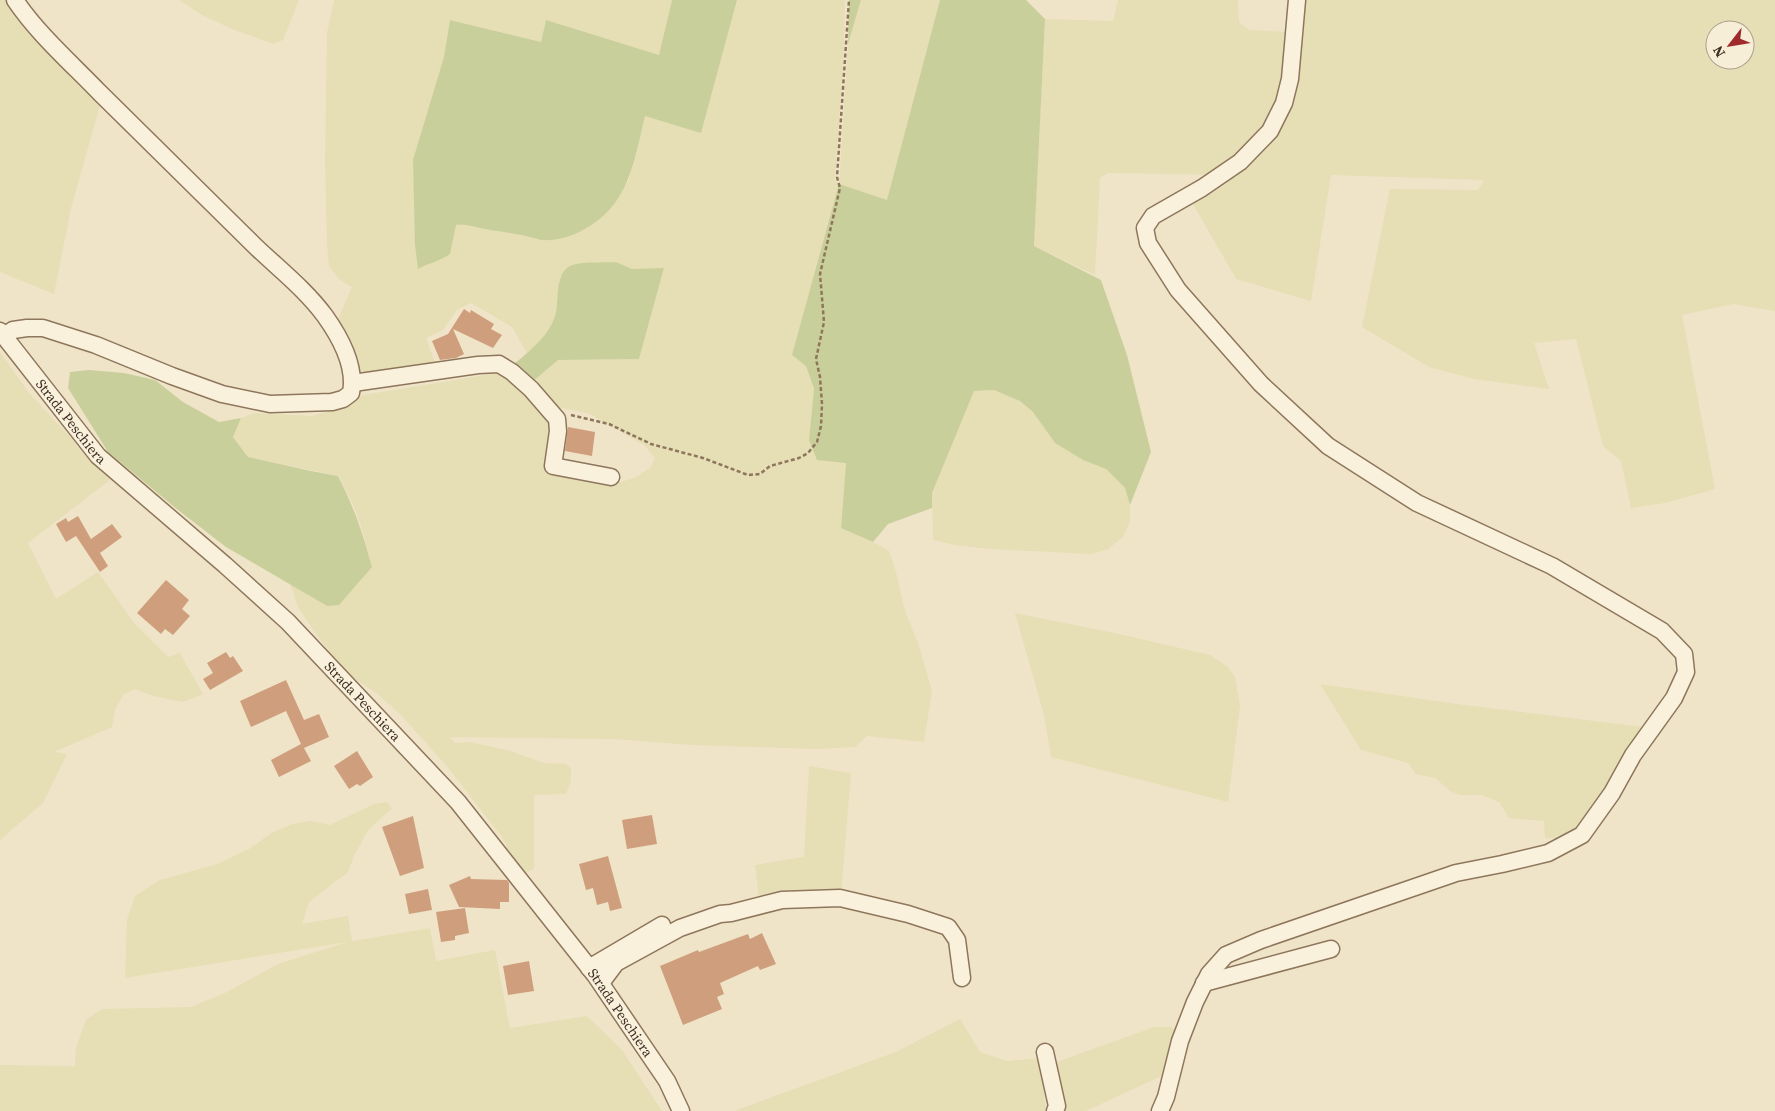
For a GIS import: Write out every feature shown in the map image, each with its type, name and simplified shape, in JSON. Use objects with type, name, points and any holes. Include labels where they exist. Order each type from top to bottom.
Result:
[{"type":"street","points":[[2,334],[13,330],[43,328],[96,345],[222,394],[270,404],[332,402],[343,399],[351,393],[353,383],[350,366],[340,342],[324,316],[295,283],[259,250],[92,84],[23,13],[14,0]]},
{"type":"street","points":[[1160,1111],[1166,1097],[1180,1040],[1195,1002],[1209,974],[1226,956],[1261,940],[1456,872],[1548,853],[1582,835],[1612,793],[1633,755],[1674,698],[1686,672],[1684,654],[1662,631],[1552,566],[1417,503],[1328,446],[1261,384],[1178,290],[1148,242],[1145,228],[1153,216],[1202,188],[1240,162],[1270,131],[1284,103],[1290,79],[1297,0]]},
{"type":"street","name":"Strada Peschiera","points":[[2,334],[98,456],[288,622],[458,802],[601,983],[667,1081],[681,1111]]},
{"type":"street","points":[[353,383],[478,364],[499,364],[512,372],[531,389],[557,419],[558,432],[553,466],[611,477]]},
{"type":"street","points":[[601,983],[616,963],[680,928],[720,914],[731,914],[782,900],[840,898],[908,914],[948,927],[957,940],[962,978]]},
{"type":"street","points":[[589,968],[662,925]]},
{"type":"street","points":[[1204,983],[1331,949]]},
{"type":"street","points":[[1045,1052],[1057,1106],[1055,1111]]},
{"type":"path","points":[[548,409],[608,424],[651,444],[703,458],[748,475],[760,474],[770,466],[799,458],[808,453],[817,442],[822,404],[820,377],[816,359],[824,322],[820,274],[840,188],[837,177],[849,0]]},
{"type":"shaded area","points":[[0,0],[9,0],[101,102],[71,208],[54,294],[0,272]]},
{"type":"shaded area","points":[[179,0],[299,0],[283,40],[273,44],[232,29],[202,15]]},
{"type":"shaded area","points":[[334,0],[672,0],[659,55],[546,20],[541,42],[451,20],[444,57],[418,268],[450,254],[455,225],[468,224],[483,229],[514,233],[543,240],[628,182],[645,116],[701,132],[737,0],[845,0],[844,50],[835,180],[839,184],[848,44],[861,0],[940,0],[887,201],[839,185],[806,366],[814,390],[809,440],[846,463],[841,528],[889,551],[895,568],[905,611],[918,643],[932,691],[924,742],[867,736],[855,747],[818,749],[693,745],[612,739],[450,737],[455,743],[470,742],[507,750],[544,763],[565,764],[571,768],[571,781],[566,794],[534,795],[534,869],[522,874],[502,837],[446,765],[399,713],[376,693],[352,677],[339,664],[299,609],[290,584],[327,606],[372,567],[354,507],[339,476],[248,457],[233,437],[241,418],[255,413],[312,416],[342,408],[363,395],[498,373],[512,377],[551,418],[548,468],[612,482],[621,482],[636,477],[650,468],[655,458],[644,445],[590,414],[549,405],[532,382],[557,360],[639,359],[664,269],[632,269],[616,262],[560,277],[556,314],[549,329],[527,353],[512,327],[471,303],[457,310],[443,330],[426,338],[436,366],[356,380],[335,326],[352,287],[340,280],[329,266],[327,243],[325,162],[327,33]]},
{"type":"shaded area","points":[[1118,0],[1238,0],[1239,22],[1249,30],[1290,32],[1282,115],[1227,175],[1108,173],[1100,178],[1095,275],[1034,246],[1045,19],[1113,21]]},
{"type":"shaded area","points":[[1305,0],[1775,0],[1775,311],[1733,304],[1682,315],[1715,489],[1665,503],[1631,508],[1621,461],[1603,446],[1576,339],[1534,343],[1549,389],[1474,379],[1429,367],[1362,327],[1390,189],[1478,190],[1484,180],[1331,175],[1311,301],[1236,279],[1193,204],[1223,186],[1245,169],[1275,137]]},
{"type":"shaded area","points":[[0,352],[29,393],[110,480],[28,543],[56,599],[98,572],[134,623],[168,657],[180,653],[203,694],[183,702],[153,696],[135,689],[123,695],[115,710],[112,727],[54,752],[67,754],[43,803],[0,841]]},
{"type":"shaded area","points":[[994,390],[1020,401],[1033,412],[1055,443],[1083,460],[1106,469],[1125,488],[1130,505],[1130,521],[1123,537],[1108,549],[1091,554],[990,549],[955,545],[933,540],[932,493],[974,391]]},
{"type":"shaded area","points":[[1015,613],[1210,655],[1228,667],[1235,677],[1240,706],[1228,802],[1051,757],[1044,715]]},
{"type":"shaded area","points":[[1320,684],[1457,704],[1651,728],[1578,839],[1545,838],[1544,821],[1509,818],[1499,802],[1481,795],[1460,795],[1450,791],[1435,778],[1416,774],[1408,763],[1361,750]]},
{"type":"shaded area","points":[[809,766],[851,773],[841,894],[759,900],[755,865],[804,857]]},
{"type":"shaded area","points":[[387,802],[392,808],[368,830],[348,872],[309,902],[302,924],[348,916],[352,941],[430,928],[436,961],[495,950],[510,1028],[587,1016],[622,1050],[662,1111],[0,1111],[0,1065],[75,1066],[76,1048],[86,1020],[102,1009],[191,1007],[227,992],[278,964],[347,942],[125,978],[127,920],[135,896],[160,880],[217,864],[249,849],[270,834],[292,824],[311,821],[330,825],[374,804]]},
{"type":"shaded area","points":[[960,1019],[980,1052],[1007,1061],[1040,1058],[1046,1111],[734,1111],[896,1052]]},
{"type":"shaded area","points":[[1154,1027],[1171,1027],[1177,1032],[1168,1073],[1086,1111],[1059,1111],[1051,1064]]},
{"type":"green space","points":[[672,0],[737,0],[701,133],[645,116],[633,166],[627,182],[610,209],[597,221],[572,235],[546,240],[467,225],[456,225],[450,254],[418,269],[415,245],[413,160],[444,57],[450,20],[541,42],[546,20],[659,55]]},
{"type":"green space","points":[[849,0],[861,0],[848,44]]},
{"type":"green space","points":[[940,0],[1026,0],[1045,19],[1034,246],[1101,280],[1127,355],[1151,452],[1130,505],[1125,488],[1106,469],[1083,460],[1055,443],[1033,412],[1020,401],[994,390],[974,391],[932,493],[932,508],[888,524],[873,542],[841,528],[846,463],[817,460],[809,440],[814,389],[806,366],[792,355],[839,184],[887,200]]},
{"type":"green space","points":[[616,262],[632,269],[664,268],[639,359],[558,360],[532,382],[513,365],[539,342],[549,328],[556,312],[558,287],[565,270],[570,266],[580,263]]},
{"type":"green space","points":[[89,370],[124,373],[155,380],[183,402],[219,422],[241,418],[233,437],[248,457],[338,476],[358,521],[372,567],[339,605],[327,606],[226,547],[108,452],[68,388],[70,372]]},
{"type":"building","points":[[464,309],[470,313],[471,310],[494,324],[491,329],[502,335],[493,348],[453,329],[464,354],[456,358],[440,360],[432,341],[448,334]]},
{"type":"building","points":[[568,427],[595,432],[592,456],[565,451]]},
{"type":"building","points":[[78,516],[91,539],[112,524],[122,537],[100,553],[108,566],[100,572],[76,536],[66,542],[56,524],[66,518],[68,522]]},
{"type":"building","points":[[166,580],[189,600],[182,609],[190,616],[173,635],[165,629],[161,634],[137,613]]},
{"type":"building","points":[[226,652],[230,658],[233,656],[243,671],[210,690],[203,679],[213,673],[207,663]]},
{"type":"building","points":[[286,680],[304,720],[319,714],[329,737],[304,748],[311,761],[279,777],[271,760],[301,744],[286,711],[251,727],[240,701]]},
{"type":"building","points":[[357,751],[373,777],[360,786],[357,784],[349,789],[334,766]]},
{"type":"building","points":[[652,815],[657,844],[627,849],[622,820]]},
{"type":"building","points":[[413,816],[424,868],[400,876],[382,827]]},
{"type":"building","points":[[608,856],[622,908],[610,911],[608,902],[597,905],[593,888],[586,890],[579,864]]},
{"type":"building","points":[[470,876],[471,879],[507,880],[509,883],[509,902],[500,902],[500,909],[459,907],[449,885]]},
{"type":"building","points":[[428,889],[432,910],[409,914],[405,894]]},
{"type":"building","points":[[465,908],[469,933],[455,936],[455,940],[441,942],[436,912]]},
{"type":"building","points":[[762,933],[776,964],[760,970],[758,966],[720,983],[724,994],[717,997],[722,1009],[683,1025],[660,966],[698,950],[699,952],[748,934],[750,939]]},
{"type":"building","points":[[529,961],[534,991],[508,995],[503,966]]}]
